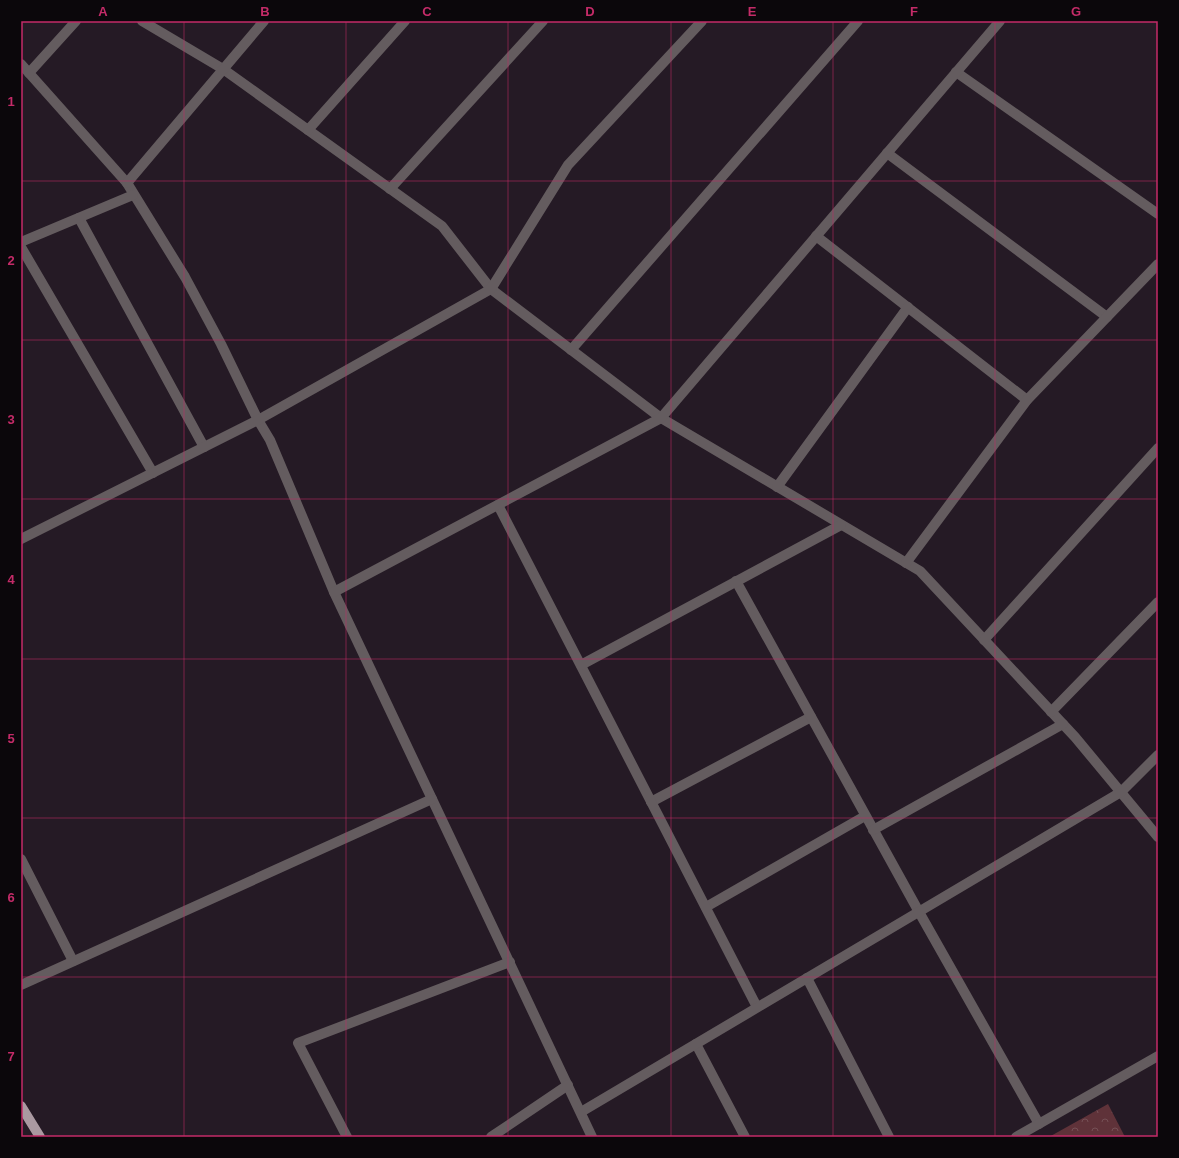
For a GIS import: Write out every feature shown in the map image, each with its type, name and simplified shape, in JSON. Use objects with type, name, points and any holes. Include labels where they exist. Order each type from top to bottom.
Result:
[{"type":"main road","points":[[21,1106],[40,1137]]},
{"type":"street","points":[[29,73],[76,21]]},
{"type":"street","points":[[142,21],[223,69],[442,226],[492,289],[661,418],[920,571],[1063,724],[1158,837]]},
{"type":"street","points":[[127,183],[264,21]]},
{"type":"street","points":[[308,130],[405,21]]},
{"type":"street","points":[[390,189],[543,21]]},
{"type":"street","points":[[21,539],[258,420],[492,289],[568,165],[702,21]]},
{"type":"street","points":[[571,350],[858,21]]},
{"type":"street","points":[[334,592],[661,418],[1000,21]]},
{"type":"street","points":[[21,64],[127,183],[185,277],[221,344],[258,420],[270,440],[334,592],[592,1137]]},
{"type":"street","points":[[956,72],[1158,214]]},
{"type":"street","points":[[887,153],[1107,317]]},
{"type":"street","points":[[21,242],[133,195]]},
{"type":"street","points":[[79,218],[204,447]]},
{"type":"street","points":[[816,236],[1027,400]]},
{"type":"street","points":[[21,247],[153,473]]},
{"type":"street","points":[[906,563],[1027,400],[1158,264]]},
{"type":"street","points":[[777,487],[908,307]]},
{"type":"street","points":[[984,640],[1158,448]]},
{"type":"street","points":[[498,505],[757,1007]]},
{"type":"street","points":[[580,665],[841,525]]},
{"type":"street","points":[[736,581],[918,912],[1039,1124]]},
{"type":"street","points":[[1051,712],[1158,602]]},
{"type":"street","points":[[651,802],[811,717]]},
{"type":"street","points":[[873,830],[1063,724]]},
{"type":"street","points":[[581,1112],[1121,792],[1158,755]]},
{"type":"street","points":[[21,985],[432,799]]},
{"type":"street","points":[[706,907],[865,816]]},
{"type":"street","points":[[21,859],[74,961]]},
{"type":"street","points":[[347,1137],[298,1043],[510,962]]},
{"type":"street","points":[[807,978],[889,1137]]},
{"type":"street","points":[[696,1044],[745,1137]]},
{"type":"street","points":[[1016,1137],[1158,1056]]},
{"type":"street","points":[[491,1137],[568,1085]]},
{"type":"green space","points":[[1108,1104],[1125,1137],[1049,1137]]}]
